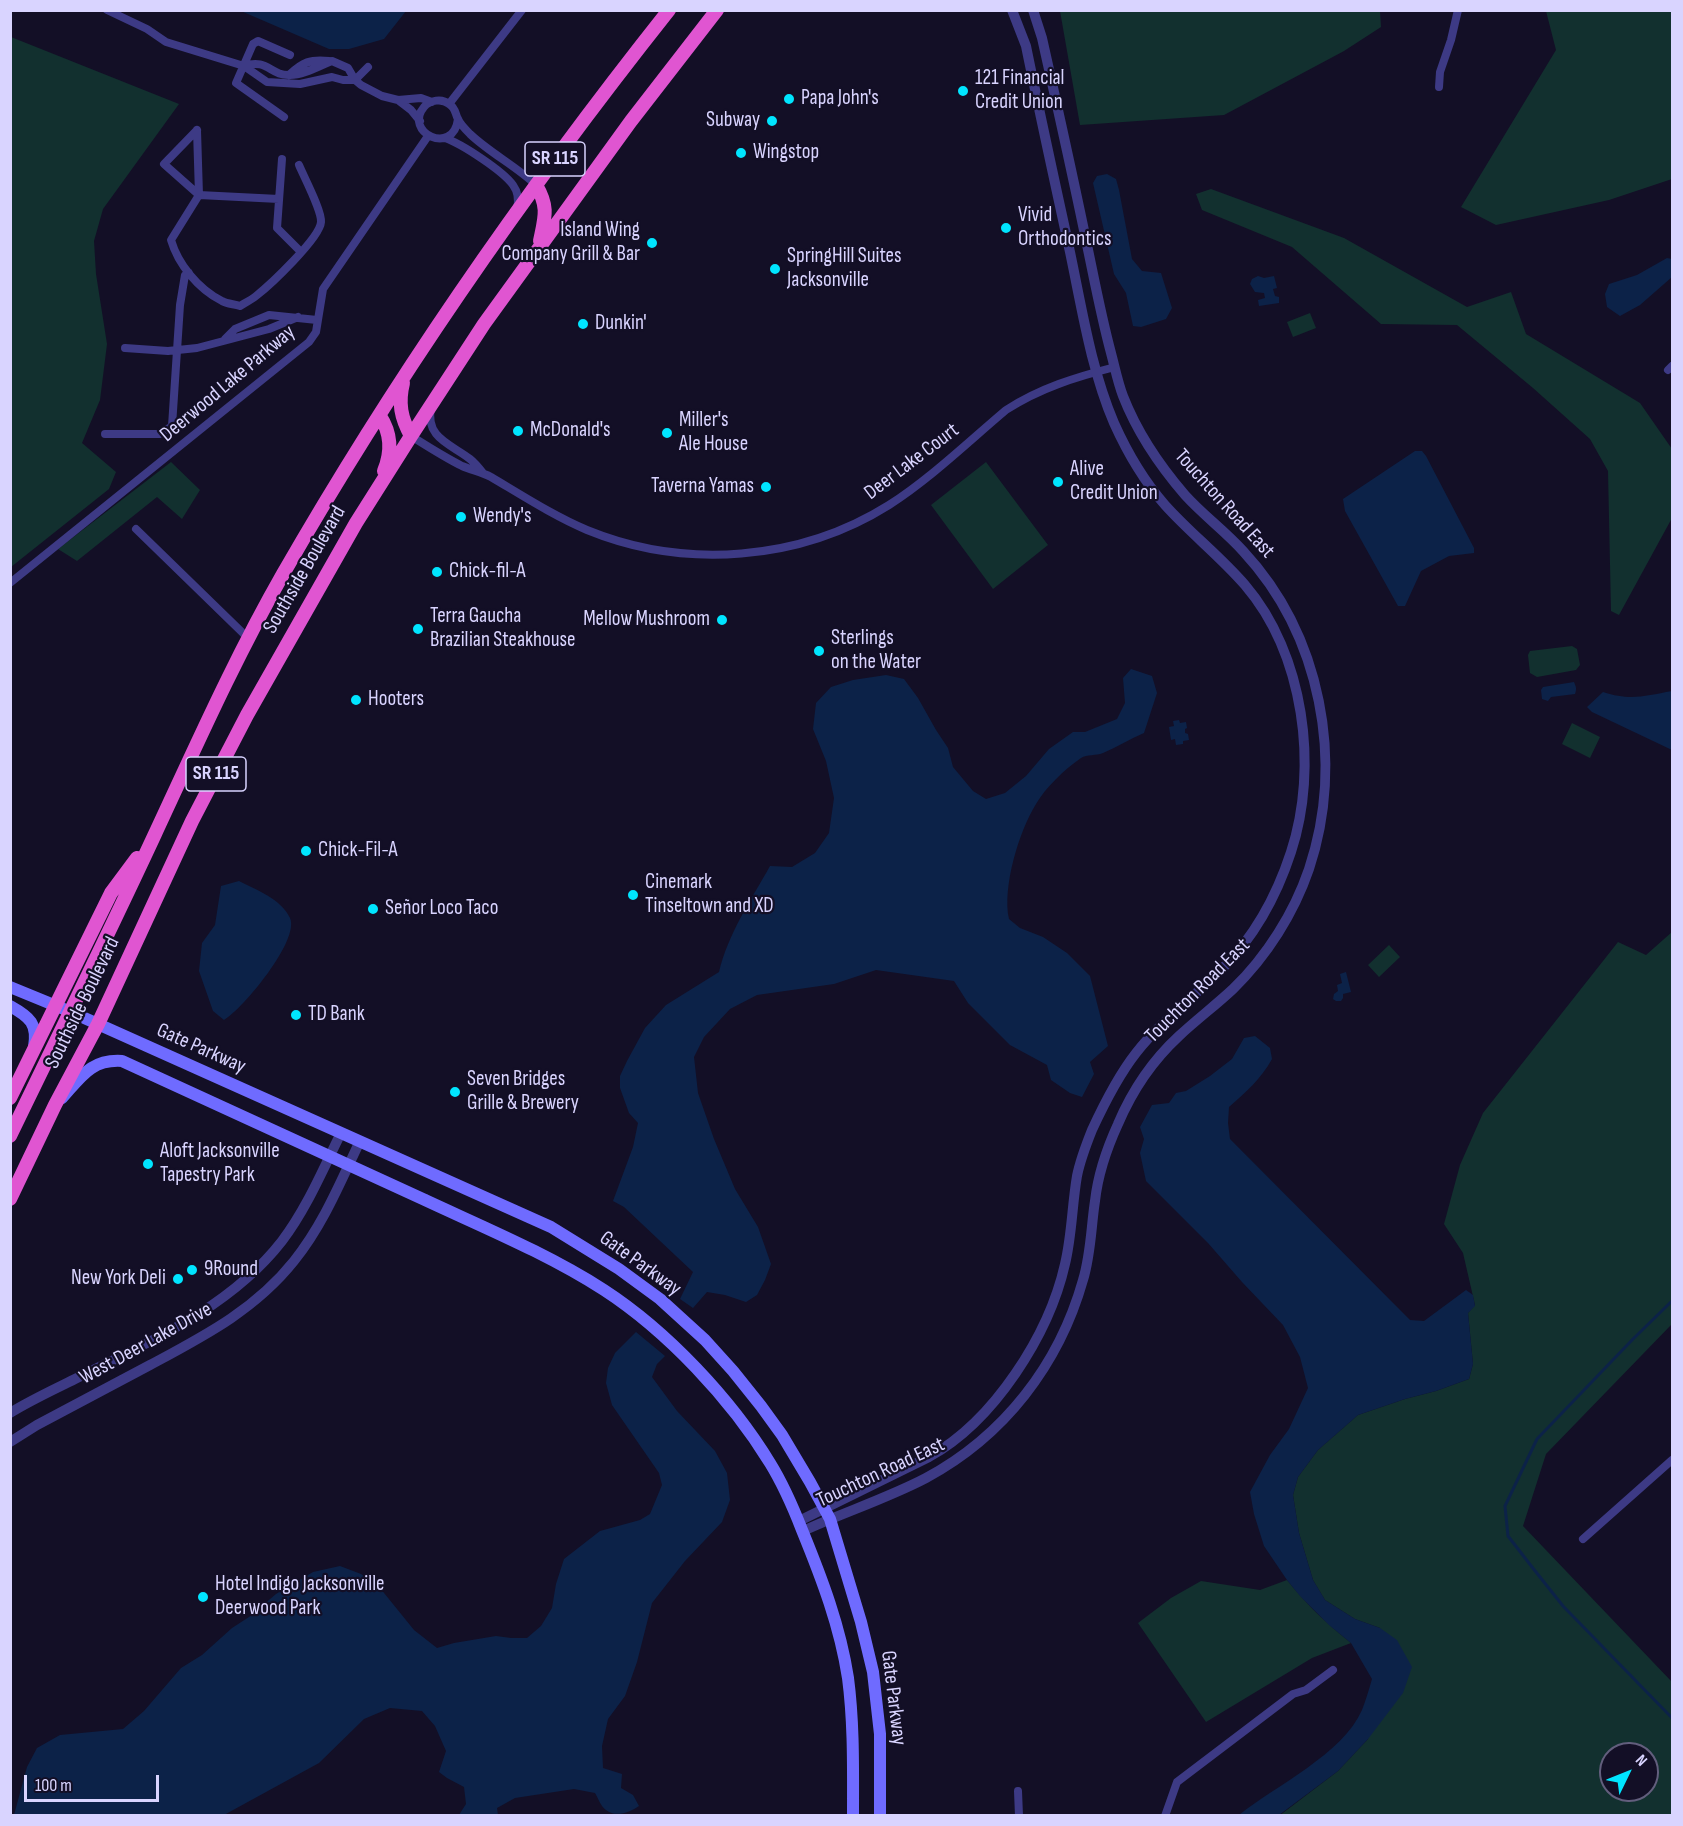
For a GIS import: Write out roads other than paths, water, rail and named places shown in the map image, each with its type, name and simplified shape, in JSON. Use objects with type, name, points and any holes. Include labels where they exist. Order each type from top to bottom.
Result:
[{"type":"highway","name":"Southside Boulevard","points":[[10,1198],[55,1105],[98,1024],[192,821],[306,609],[432,402],[484,324],[631,121],[717,10]]},
{"type":"highway","name":"Southside Boulevard","points":[[10,1136],[207,723],[282,576],[404,378],[536,185],[665,12]]},
{"type":"highway","points":[[536,185],[545,205],[539,246]]},
{"type":"highway","points":[[404,378],[400,395],[401,412],[411,436]]},
{"type":"highway","points":[[379,487],[387,464],[389,441],[385,423],[380,416]]},
{"type":"highway","points":[[10,1098],[111,893],[154,835]]},
{"type":"main road","name":"Gate Parkway","points":[[10,987],[71,1012],[551,1227],[620,1269],[660,1299],[705,1340],[733,1371],[782,1435],[827,1513],[861,1622],[873,1671],[880,1734],[880,1815]]},
{"type":"main road","points":[[10,1006],[31,1020],[36,1034],[34,1051]]},
{"type":"main road","name":"Gate Parkway","points":[[55,1105],[99,1063],[111,1060],[122,1061],[535,1251],[605,1291],[674,1347],[741,1420],[770,1462],[801,1526],[827,1592],[848,1678],[854,1744],[853,1815]]},
{"type":"street","points":[[107,10],[147,29],[166,42],[244,66],[267,82],[300,84],[332,77],[355,80],[368,67]]},
{"type":"street","points":[[450,104],[522,10]]},
{"type":"street","name":"Touchton Road East","points":[[801,1526],[949,1445],[966,1431],[1000,1393],[1023,1362],[1058,1292],[1067,1256],[1078,1174],[1093,1128],[1118,1079],[1135,1054],[1154,1032],[1226,965],[1251,935],[1283,874],[1298,828],[1301,809],[1305,765],[1303,719],[1290,669],[1274,630],[1245,585],[1165,504],[1142,474],[1114,424],[1097,372],[1077,290],[1026,46],[1012,10]]},
{"type":"street","name":"Touchton Road East","points":[[827,1513],[922,1480],[958,1459],[1008,1416],[1038,1378],[1069,1321],[1083,1281],[1092,1236],[1095,1197],[1108,1148],[1132,1095],[1144,1076],[1176,1039],[1241,980],[1274,940],[1308,870],[1324,801],[1324,737],[1319,695],[1305,650],[1296,630],[1274,590],[1246,554],[1185,494],[1156,457],[1123,395],[1097,294],[1042,38],[1033,10]]},
{"type":"street","points":[[1439,87],[1440,72],[1458,10]]},
{"type":"street","points":[[284,117],[236,83],[253,44],[258,41],[290,55]]},
{"type":"street","points":[[244,66],[254,63],[267,66],[288,76],[299,66],[314,60],[332,62],[348,68],[355,80],[373,92],[398,100],[411,110],[428,136],[445,138],[464,146],[510,181],[518,196],[517,212]]},
{"type":"street","points":[[398,100],[421,98],[432,102]]},
{"type":"street","points":[[420,121],[424,108],[432,102],[438,100],[450,104],[457,113],[458,119],[455,131],[445,138]]},
{"type":"street","points":[[458,119],[470,134],[536,185]]},
{"type":"street","points":[[279,199],[199,195],[164,164],[197,130],[199,195],[171,240],[175,254],[189,273],[223,302],[240,306],[255,297],[318,232],[321,222],[318,209],[299,165]]},
{"type":"street","name":"Deerwood Lake Parkway","points":[[10,583],[309,342],[315,332],[324,289],[428,136]]},
{"type":"street","points":[[282,159],[277,228],[301,252]]},
{"type":"street","points":[[1050,163],[1069,159]]},
{"type":"street","points":[[105,435],[160,434],[171,426],[184,281],[185,275],[189,273]]},
{"type":"street","points":[[225,340],[235,329],[269,315],[317,320]]},
{"type":"street","points":[[126,348],[168,351],[197,348],[269,329],[298,317]]},
{"type":"street","points":[[252,321],[258,332]]},
{"type":"street","name":"Deer Lake Court","points":[[411,436],[461,465],[484,473],[561,517],[608,538],[636,546],[679,553],[738,554],[795,545],[822,537],[870,516],[913,488],[1006,410],[1023,399],[1059,383],[1115,367]]},
{"type":"street","name":"Deer Lake Court","points":[[432,402],[430,422],[435,433],[445,443],[469,458],[484,473]]},
{"type":"street","points":[[136,529],[249,639]]},
{"type":"street","points":[[1303,719],[1322,718]]},
{"type":"street","points":[[1305,740],[1324,737]]},
{"type":"street","points":[[1226,965],[1241,980]]},
{"type":"street","name":"West Deer Lake Drive","points":[[10,1413],[174,1328],[229,1294],[265,1262],[286,1236],[304,1208],[341,1133]]},
{"type":"street","name":"West Deer Lake Drive","points":[[10,1442],[44,1421],[207,1335],[247,1308],[283,1274],[309,1241],[333,1200],[360,1141]]},
{"type":"street","points":[[1074,1197],[1095,1197]]},
{"type":"street","points":[[1030,1350],[1050,1359]]},
{"type":"street","points":[[1023,1362],[1038,1378]]},
{"type":"street","points":[[1583,1539],[1672,1460]]},
{"type":"street","points":[[1165,1815],[1177,1782],[1293,1694],[1306,1690],[1333,1670]]},
{"type":"street","points":[[1018,1791],[1019,1815]]},
{"type":"water","points":[[406,10],[384,39],[349,49],[329,49],[241,11]]},
{"type":"water","points":[[1107,174],[1116,179],[1132,259],[1142,271],[1161,273],[1172,308],[1166,319],[1141,327],[1133,326],[1126,293],[1114,274],[1093,183],[1097,176]]},
{"type":"water","points":[[1667,258],[1672,259],[1672,277],[1640,305],[1620,316],[1607,307],[1605,294],[1609,284],[1637,275]]},
{"type":"water","points":[[1258,276],[1264,278],[1274,276],[1277,288],[1273,289],[1275,296],[1279,297],[1279,303],[1259,306],[1258,300],[1265,298],[1264,293],[1255,292],[1250,284],[1252,279]]},
{"type":"water","points":[[1415,451],[1422,451],[1426,456],[1474,548],[1474,553],[1449,556],[1421,571],[1405,606],[1398,606],[1345,511],[1343,499]]},
{"type":"water","points":[[1131,669],[1152,676],[1157,693],[1144,733],[1103,753],[1081,758],[1050,785],[1030,815],[1018,844],[1008,892],[1009,919],[1020,928],[1043,937],[1067,953],[1090,976],[1108,1046],[1090,1062],[1094,1074],[1082,1097],[1070,1093],[1051,1080],[1047,1065],[1010,1045],[968,1003],[954,981],[876,970],[834,984],[757,995],[730,1009],[704,1037],[694,1057],[698,1093],[714,1139],[735,1189],[758,1227],[771,1264],[757,1295],[746,1302],[707,1292],[693,1308],[680,1299],[693,1272],[624,1207],[613,1201],[633,1147],[638,1123],[629,1113],[620,1088],[620,1076],[645,1028],[666,1005],[719,972],[734,931],[770,866],[792,867],[815,853],[829,833],[834,798],[826,761],[813,729],[816,703],[831,687],[853,680],[886,675],[904,679],[948,748],[953,767],[973,791],[986,799],[1005,793],[1026,776],[1049,749],[1073,732],[1085,732],[1117,719],[1125,703],[1123,678]]},
{"type":"water","points":[[1574,682],[1575,694],[1551,697],[1548,701],[1542,699],[1543,687]]},
{"type":"water","points":[[1672,691],[1672,750],[1592,712],[1587,707],[1603,692],[1630,697]]},
{"type":"water","points":[[1179,720],[1180,723],[1186,722],[1185,733],[1188,734],[1189,740],[1176,745],[1175,739],[1171,740],[1169,727],[1174,726],[1173,721]]},
{"type":"water","points":[[239,881],[281,905],[290,918],[291,928],[287,942],[268,973],[244,1003],[224,1020],[213,1011],[199,971],[202,943],[215,925],[221,886]]},
{"type":"water","points":[[1346,972],[1351,992],[1343,994],[1341,1001],[1336,1001],[1333,999],[1334,994],[1338,991],[1337,985],[1342,983],[1340,974]]},
{"type":"water","points":[[1255,1036],[1270,1048],[1272,1059],[1258,1079],[1229,1107],[1230,1139],[1410,1320],[1424,1321],[1466,1290],[1473,1295],[1475,1306],[1468,1313],[1473,1364],[1469,1379],[1358,1415],[1318,1450],[1298,1477],[1293,1495],[1299,1533],[1313,1580],[1325,1600],[1355,1619],[1380,1628],[1397,1640],[1412,1667],[1403,1693],[1368,1739],[1338,1771],[1279,1815],[1239,1815],[1307,1768],[1340,1741],[1353,1726],[1362,1710],[1372,1679],[1351,1643],[1329,1625],[1287,1580],[1264,1546],[1254,1514],[1250,1492],[1270,1455],[1289,1429],[1308,1388],[1300,1357],[1283,1325],[1208,1243],[1146,1181],[1140,1153],[1144,1139],[1140,1127],[1152,1105],[1169,1103],[1176,1093],[1186,1091],[1210,1076],[1232,1059],[1244,1038]]},
{"type":"water","points":[[636,1332],[665,1356],[657,1364],[652,1377],[677,1411],[715,1451],[727,1473],[730,1500],[722,1522],[685,1561],[652,1603],[637,1662],[625,1696],[608,1719],[602,1746],[603,1768],[622,1774],[621,1788],[633,1795],[639,1806],[627,1812],[614,1814],[604,1809],[595,1793],[574,1789],[515,1798],[497,1808],[498,1815],[459,1815],[466,1804],[464,1787],[439,1772],[446,1751],[435,1726],[422,1711],[390,1708],[364,1719],[319,1763],[224,1815],[14,1815],[27,1767],[37,1748],[60,1735],[123,1729],[144,1711],[181,1668],[202,1655],[276,1594],[313,1572],[340,1566],[361,1574],[380,1588],[414,1630],[437,1648],[496,1636],[527,1638],[541,1626],[552,1608],[556,1584],[564,1559],[600,1531],[640,1520],[650,1514],[662,1485],[659,1473],[612,1405],[606,1383],[608,1368],[615,1353]]},
{"type":"waterway","points":[[1672,1301],[1537,1439],[1505,1506],[1508,1536],[1532,1567],[1563,1606],[1672,1718]]},
{"type":"place","name":"121 Financial Credit Union","points":[[963,91]]},
{"type":"place","name":"Papa John's","points":[[789,99]]},
{"type":"place","name":"Subway","points":[[772,121]]},
{"type":"place","name":"Wingstop","points":[[741,153]]},
{"type":"place","name":"Vivid Orthodontics","points":[[1006,228]]},
{"type":"place","name":"Island Wing Company Grill & Bar","points":[[652,243]]},
{"type":"place","name":"SpringHill Suites Jacksonville","points":[[775,269]]},
{"type":"place","name":"Dunkin'","points":[[583,324]]},
{"type":"place","name":"McDonald's","points":[[518,431]]},
{"type":"place","name":"Miller's Ale House","points":[[667,433]]},
{"type":"place","name":"Alive Credit Union","points":[[1058,482]]},
{"type":"place","name":"Taverna Yamas","points":[[766,487]]},
{"type":"place","name":"Wendy's","points":[[461,517]]},
{"type":"place","name":"Chick-fil-A","points":[[437,572]]},
{"type":"place","name":"Mellow Mushroom","points":[[722,620]]},
{"type":"place","name":"Terra Gaucha Brazilian Steakhouse","points":[[418,629]]},
{"type":"place","name":"Sterlings on the Water","points":[[819,651]]},
{"type":"place","name":"Hooters","points":[[356,700]]},
{"type":"place","name":"Chick-Fil-A","points":[[306,851]]},
{"type":"place","name":"Cinemark Tinseltown and XD","points":[[633,895]]},
{"type":"place","name":"Señor Loco Taco","points":[[373,909]]},
{"type":"place","name":"TD Bank","points":[[296,1015]]},
{"type":"place","name":"Seven Bridges Grille & Brewery","points":[[455,1092]]},
{"type":"place","name":"Aloft Jacksonville Tapestry Park","points":[[148,1164]]},
{"type":"place","name":"9Round","points":[[192,1270]]},
{"type":"place","name":"New York Deli","points":[[178,1279]]},
{"type":"place","name":"Hotel Indigo Jacksonville Deerwood Park","points":[[203,1597]]}]
